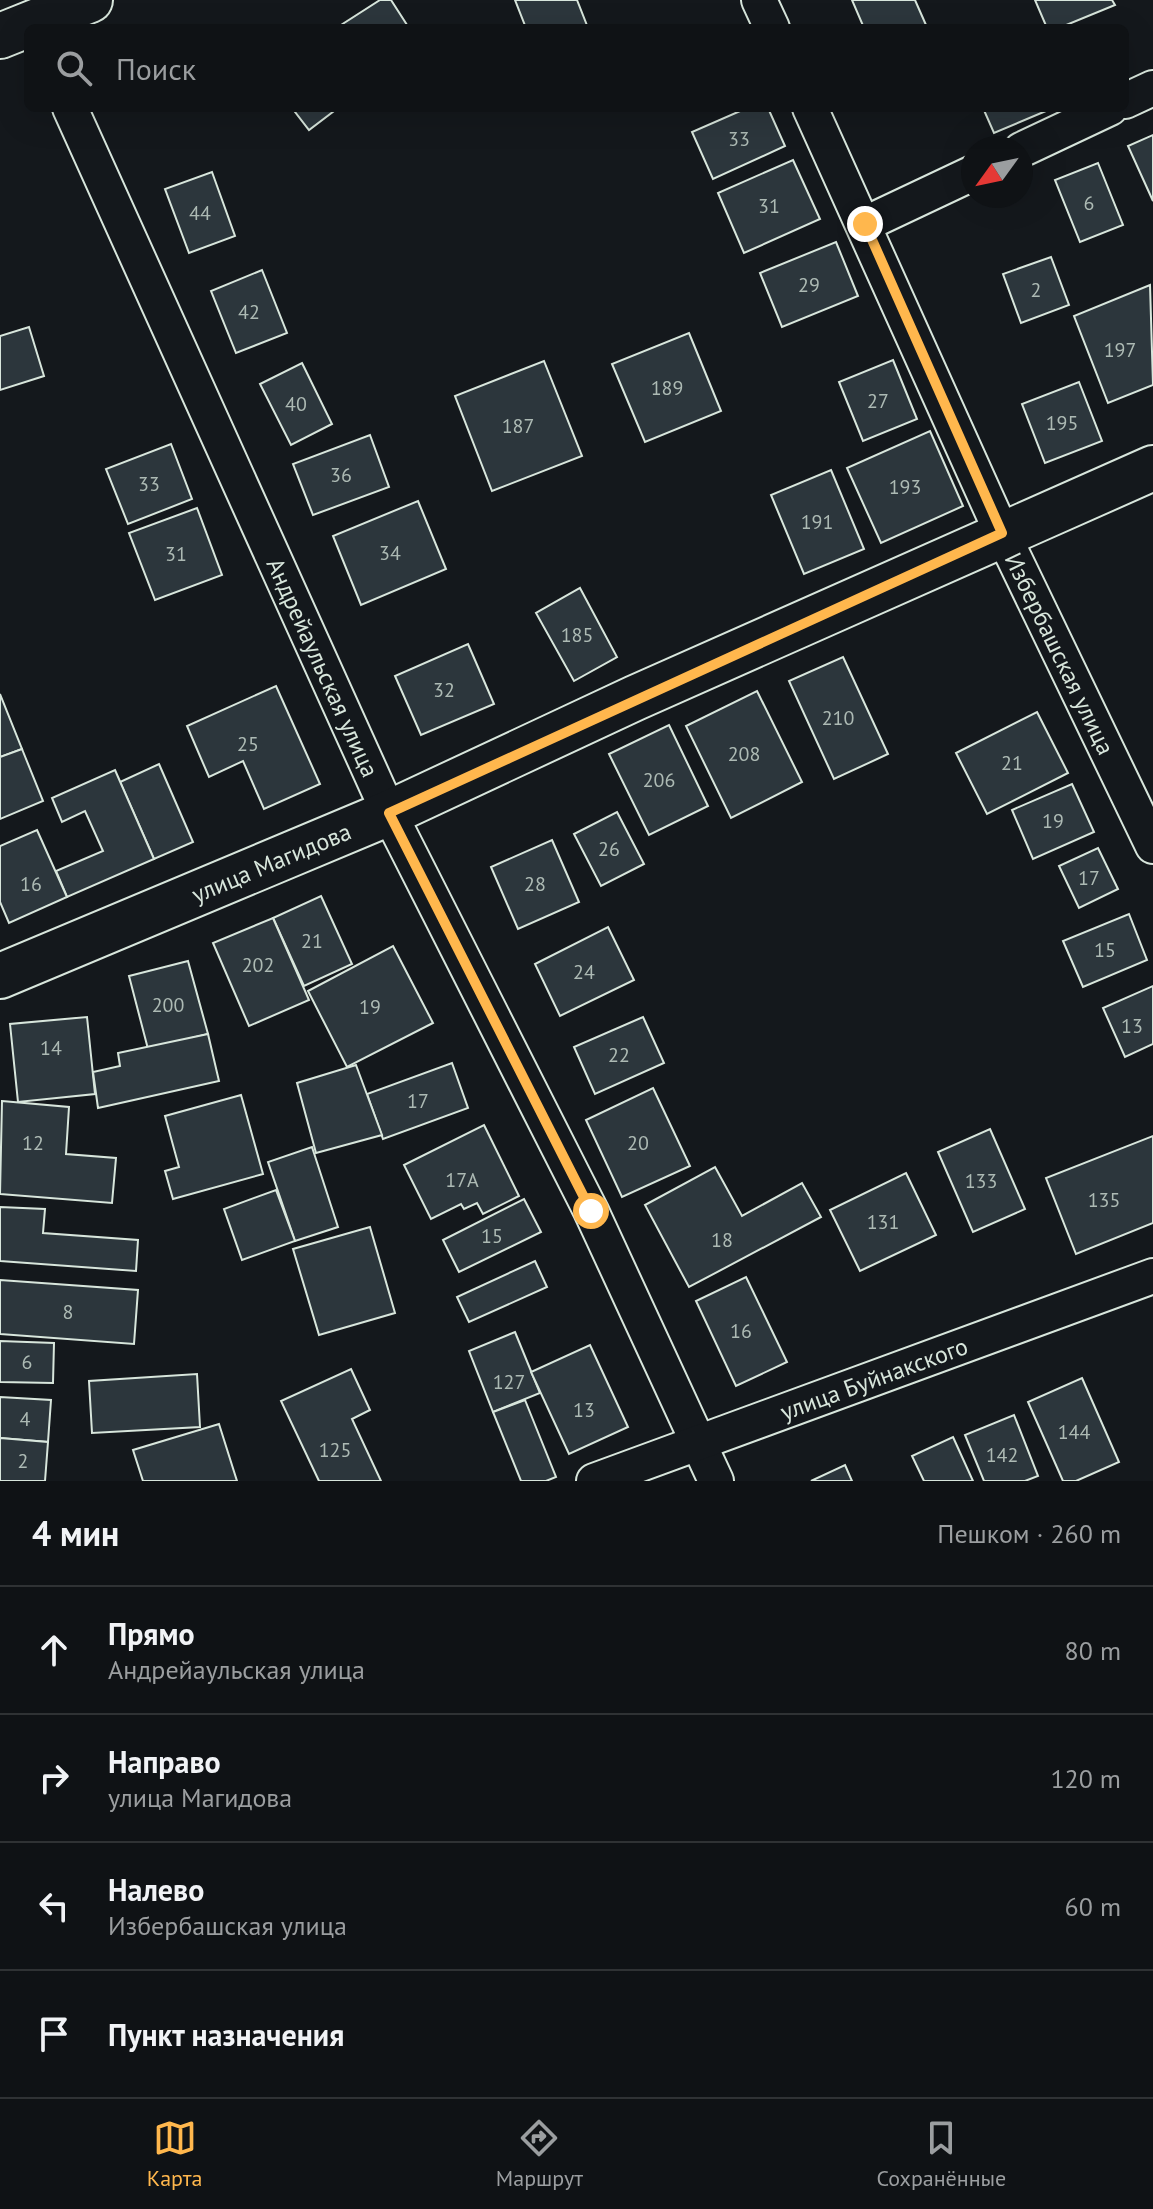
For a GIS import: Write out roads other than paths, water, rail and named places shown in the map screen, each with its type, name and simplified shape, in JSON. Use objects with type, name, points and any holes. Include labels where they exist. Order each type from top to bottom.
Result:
[{"type":"main road","points":[[22,22],[90,0]]},
{"type":"main road","name":"улица Магидова","points":[[0,976],[389,813],[1002,533],[1153,468]]},
{"type":"street","points":[[759,0],[770,24]]},
{"type":"street","points":[[1129,99],[1153,88]]},
{"type":"street","name":"Андрейаульская улица","points":[[72,112],[389,813],[591,1211],[716,1481]]},
{"type":"street","name":"Избербашская улица","points":[[812,112],[1002,533],[1153,846]]},
{"type":"street","points":[[1033,144],[1102,112]]},
{"type":"street","points":[[865,224],[961,179]]},
{"type":"street","name":"улица Буйнакского","points":[[594,1481],[1153,1276]]}]
